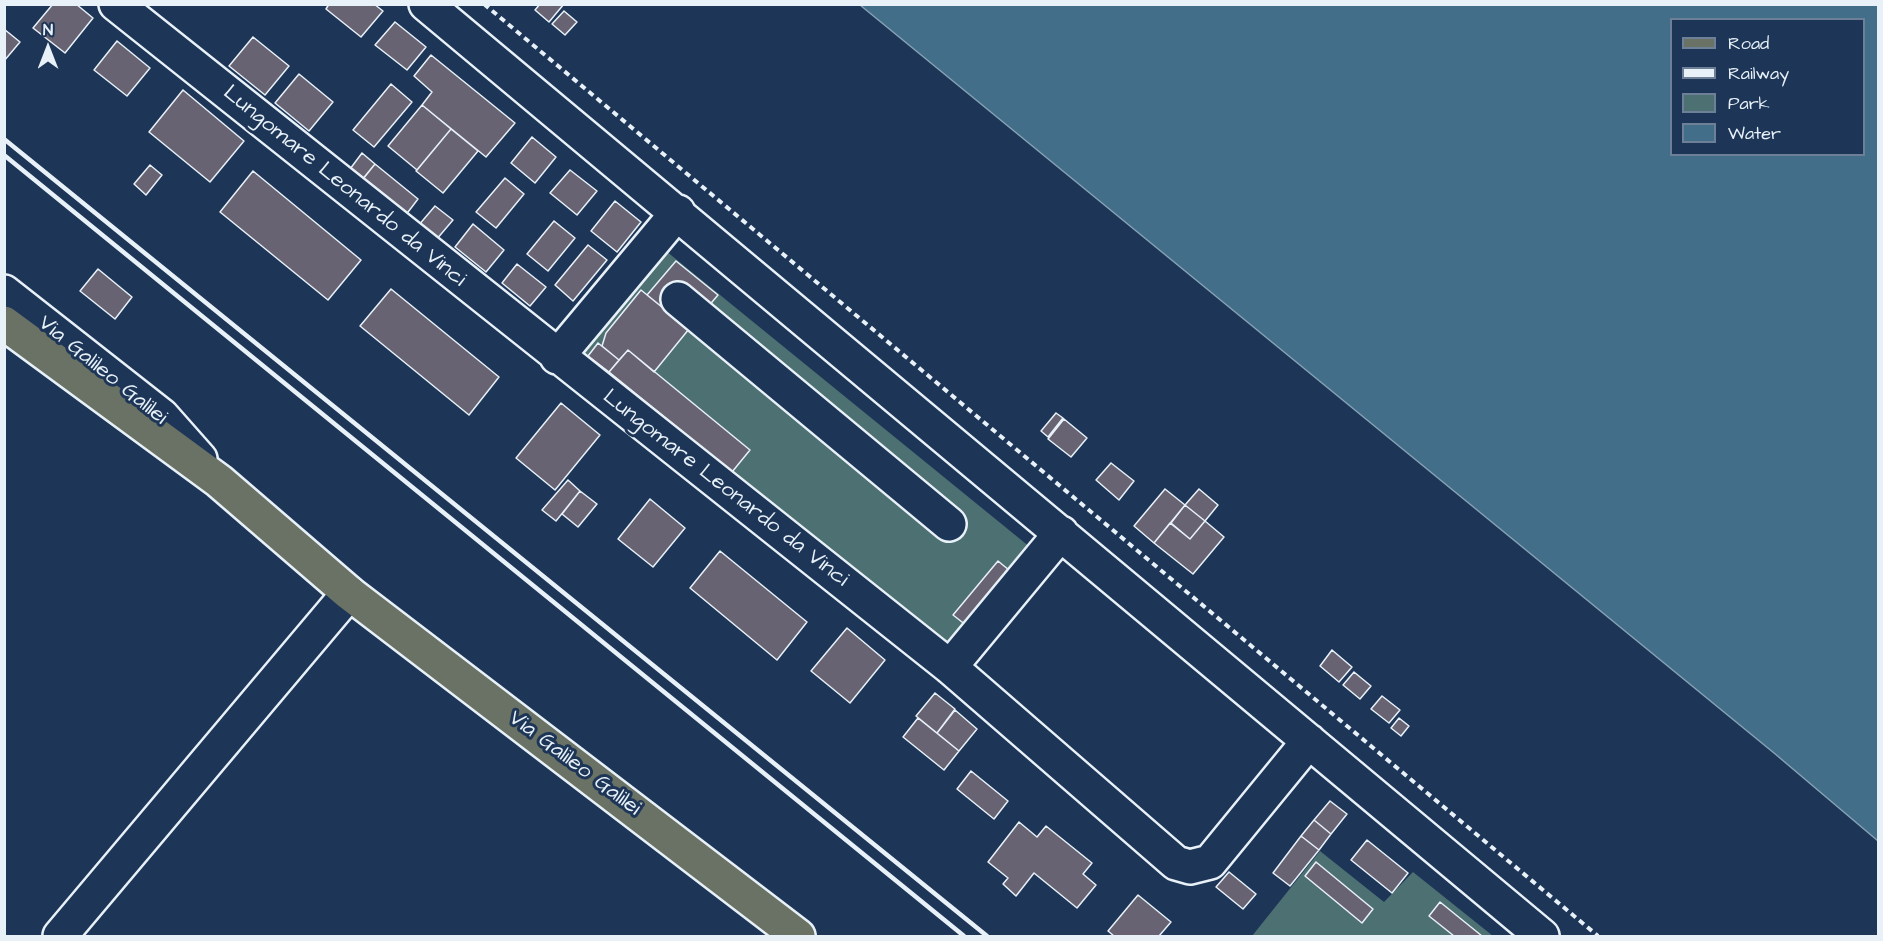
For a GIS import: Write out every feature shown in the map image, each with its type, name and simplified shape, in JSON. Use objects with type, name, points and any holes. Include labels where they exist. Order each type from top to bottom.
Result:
[{"type":"main road","name":"Via Galileo Galilei","points":[[4,323],[219,481],[349,593],[798,936]]},
{"type":"street","name":"Lungomare Leonardo da Vinci","points":[[116,4],[557,357],[950,667],[1176,863],[1190,867],[1210,862],[1309,741]]},
{"type":"street","points":[[426,4],[678,212],[1542,936]]},
{"type":"street","points":[[557,357],[678,212]]},
{"type":"street","name":"Via Galileo Galilei","points":[[4,292],[162,416],[219,481]]},
{"type":"street","points":[[678,299],[949,524]]},
{"type":"street","points":[[950,667],[1061,532]]},
{"type":"street","points":[[60,936],[349,593]]},
{"type":"path","points":[[484,4],[1598,936]]},
{"type":"green space","points":[[666,251],[1036,552],[953,654],[583,352]]},
{"type":"green space","points":[[1320,851],[1384,902],[1413,872],[1493,936],[1252,936]]},
{"type":"water","points":[[860,5],[1878,5],[1878,841],[1774,753]]},
{"type":"building","points":[[53,4],[76,4],[93,18],[65,53],[33,28]]},
{"type":"building","points":[[329,4],[374,4],[383,11],[361,37],[326,9]]},
{"type":"building","points":[[540,4],[564,4],[549,22],[535,10]]},
{"type":"building","points":[[564,11],[577,22],[565,35],[552,24]]},
{"type":"building","points":[[395,22],[426,47],[407,70],[375,45]]},
{"type":"building","points":[[4,29],[20,42],[4,61]]},
{"type":"building","points":[[253,37],[289,66],[265,95],[229,66]]},
{"type":"building","points":[[117,41],[150,68],[127,96],[94,70]]},
{"type":"building","points":[[431,55],[515,123],[486,157],[422,105],[432,92],[414,76]]},
{"type":"building","points":[[299,74],[333,102],[309,131],[275,103]]},
{"type":"building","points":[[391,84],[412,102],[374,147],[353,130]]},
{"type":"building","points":[[183,90],[244,141],[210,182],[149,132]]},
{"type":"building","points":[[422,105],[451,129],[417,170],[388,146]]},
{"type":"building","points":[[451,129],[478,151],[443,193],[416,171]]},
{"type":"building","points":[[532,137],[556,157],[535,183],[511,163]]},
{"type":"building","points":[[362,153],[375,164],[363,179],[350,169]]},
{"type":"building","points":[[375,164],[418,199],[405,216],[361,181]]},
{"type":"building","points":[[150,165],[162,175],[146,195],[134,184]]},
{"type":"building","points":[[570,170],[597,191],[577,215],[550,193]]},
{"type":"building","points":[[253,171],[361,260],[328,300],[220,212]]},
{"type":"building","points":[[505,178],[524,194],[496,228],[476,212]]},
{"type":"building","points":[[615,201],[641,222],[617,252],[591,231]]},
{"type":"building","points":[[435,206],[453,220],[436,240],[418,226]]},
{"type":"building","points":[[554,221],[575,238],[548,271],[527,254]]},
{"type":"building","points":[[473,224],[504,250],[486,272],[455,247]]},
{"type":"building","points":[[588,245],[607,260],[573,301],[555,285]]},
{"type":"building","points":[[676,261],[718,295],[689,329],[647,295]]},
{"type":"building","points":[[517,264],[546,287],[530,306],[502,283]]},
{"type":"building","points":[[98,269],[132,297],[115,319],[80,291]]},
{"type":"building","points":[[391,289],[499,377],[469,415],[360,326]]},
{"type":"building","points":[[641,290],[689,329],[654,372],[628,350],[619,360],[602,346],[606,333]]},
{"type":"building","points":[[598,343],[619,360],[609,372],[588,356]]},
{"type":"building","points":[[628,350],[750,450],[732,472],[609,372]]},
{"type":"building","points":[[561,403],[600,435],[555,490],[516,458]]},
{"type":"building","points":[[1056,413],[1063,418],[1048,437],[1041,431]]},
{"type":"building","points":[[1064,419],[1087,438],[1071,457],[1048,439]]},
{"type":"building","points":[[1111,463],[1134,481],[1119,500],[1096,480]]},
{"type":"building","points":[[568,480],[580,491],[556,521],[542,510]]},
{"type":"building","points":[[1165,489],[1185,505],[1154,543],[1134,526]]},
{"type":"building","points":[[1199,489],[1218,505],[1205,521],[1185,505]]},
{"type":"building","points":[[580,491],[597,504],[578,527],[562,514]]},
{"type":"building","points":[[650,499],[685,528],[653,567],[618,539]]},
{"type":"building","points":[[1185,505],[1205,521],[1190,539],[1171,523]]},
{"type":"building","points":[[1205,521],[1224,537],[1193,574],[1154,543],[1170,523],[1190,539]]},
{"type":"building","points":[[720,551],[807,622],[777,660],[690,588]]},
{"type":"building","points":[[998,561],[1015,575],[971,629],[953,615]]},
{"type":"building","points":[[847,628],[885,660],[850,703],[811,671]]},
{"type":"building","points":[[1332,650],[1352,667],[1339,682],[1320,666]]},
{"type":"building","points":[[1354,672],[1371,686],[1360,699],[1343,685]]},
{"type":"building","points":[[935,693],[955,709],[937,733],[916,716]]},
{"type":"building","points":[[1382,696],[1400,710],[1389,723],[1371,709]]},
{"type":"building","points":[[955,710],[977,729],[959,751],[937,733]]},
{"type":"building","points":[[918,718],[959,751],[944,770],[903,737]]},
{"type":"building","points":[[1399,718],[1409,726],[1401,736],[1391,728]]},
{"type":"building","points":[[971,771],[1008,801],[994,819],[957,789]]},
{"type":"building","points":[[1330,801],[1347,814],[1331,834],[1314,820]]},
{"type":"building","points":[[1314,820],[1331,834],[1319,850],[1301,836]]},
{"type":"building","points":[[1019,822],[1037,837],[1046,826],[1092,863],[1083,874],[1096,885],[1077,908],[1034,873],[1016,896],[1003,884],[1008,878],[988,862]]},
{"type":"building","points":[[1301,836],[1319,850],[1290,886],[1273,873]]},
{"type":"building","points":[[1367,840],[1408,873],[1392,893],[1351,860]]},
{"type":"building","points":[[1316,862],[1373,909],[1362,923],[1305,876]]},
{"type":"building","points":[[1229,872],[1256,894],[1243,909],[1216,887]]},
{"type":"building","points":[[1138,895],[1171,922],[1159,936],[1114,936],[1108,931]]},
{"type":"building","points":[[1440,902],[1482,936],[1454,936],[1429,916]]},
{"type":"railway","points":[[4,139],[987,936]]},
{"type":"railway","points":[[4,155],[964,936]]}]
